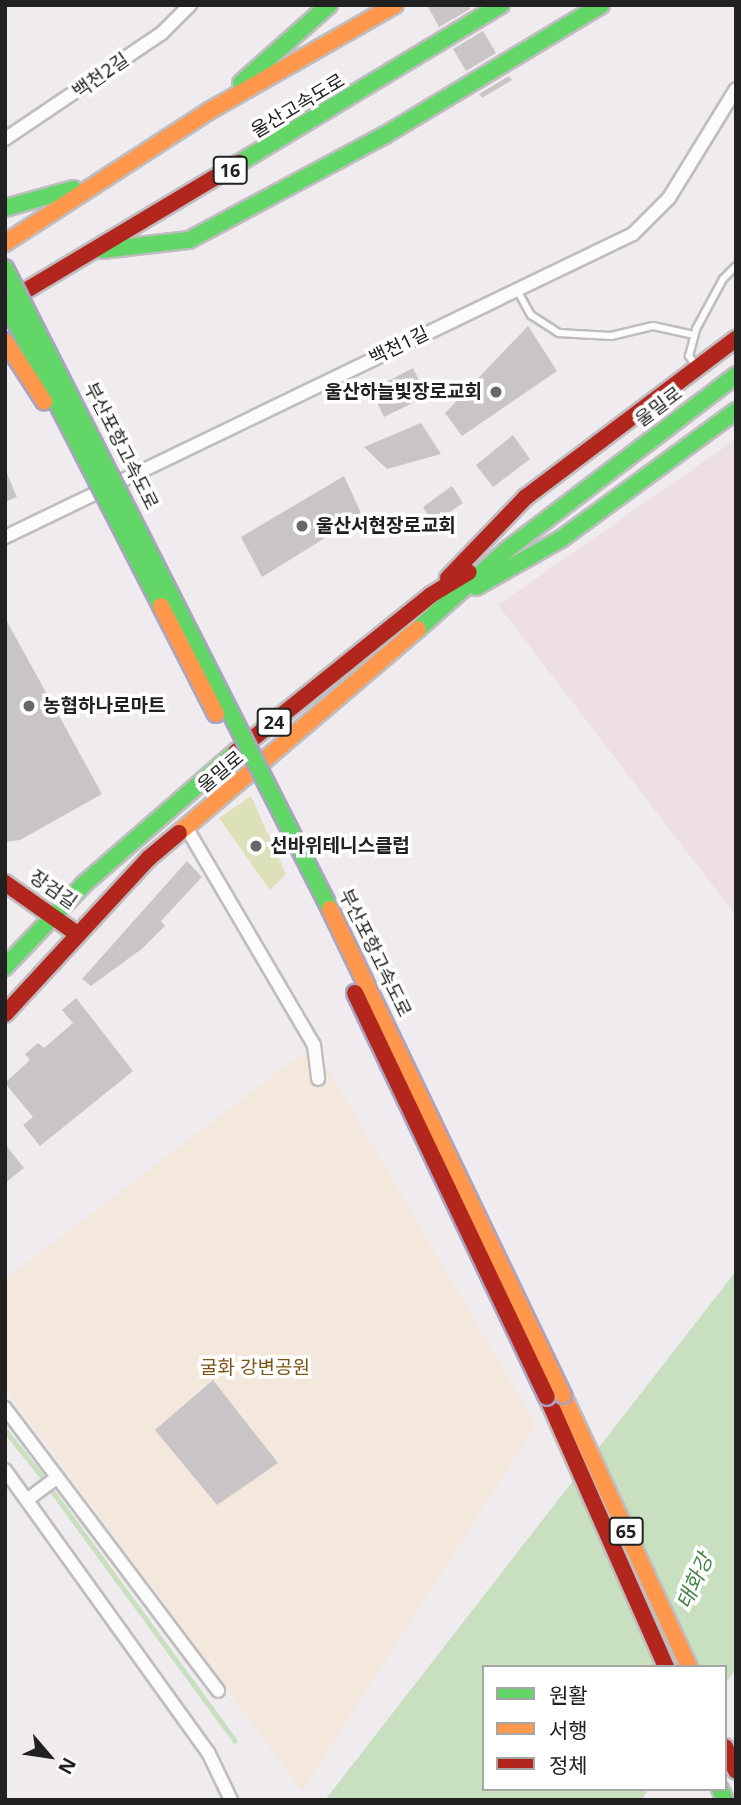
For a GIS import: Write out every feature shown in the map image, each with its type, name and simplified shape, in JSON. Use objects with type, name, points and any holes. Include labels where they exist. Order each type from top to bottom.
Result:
[{"type":"main road","points":[[209,111],[329,5]]},
{"type":"main road","name":"울산고속도로","points":[[5,243],[92,184],[209,111],[395,5]]},
{"type":"main road","name":"울산고속도로","points":[[5,302],[501,5]]},
{"type":"main road","points":[[93,251],[189,240],[385,135],[601,5]]},
{"type":"main road","points":[[5,208],[92,184]]},
{"type":"main road","name":"부산포항고속도로","points":[[5,268],[350,948],[498,1253],[688,1665]]},
{"type":"main road","points":[[5,318],[60,270]]},
{"type":"main road","name":"부산포항고속도로","points":[[5,302],[338,957],[547,1397],[665,1665]]},
{"type":"main road","points":[[437,601],[526,497],[736,339]]},
{"type":"main road","points":[[5,341],[114,513]]},
{"type":"main road","name":"울밀로","points":[[5,967],[54,914],[172,804],[736,375]]},
{"type":"main road","points":[[437,601],[561,539],[736,411]]},
{"type":"main road","name":"울밀로","points":[[5,1014],[76,933],[186,827],[437,601]]},
{"type":"main road","name":"장검길","points":[[5,883],[54,914],[76,933]]},
{"type":"main road","points":[[727,1751],[736,1771]]},
{"type":"street","name":"백천2길","points":[[5,139],[162,33],[190,5]]},
{"type":"street","name":"백천1길","points":[[5,537],[643,228],[669,198],[736,89]]},
{"type":"street","points":[[186,827],[314,1045],[318,1079]]},
{"type":"street","points":[[5,1408],[218,1691]]},
{"type":"street","points":[[5,1470],[208,1752],[231,1800]]},
{"type":"street","points":[[27,1500],[57,1478]]},
{"type":"lane","points":[[697,368],[689,356],[694,335],[723,279],[736,265]]},
{"type":"lane","points":[[517,290],[531,315],[559,333],[611,336],[653,326],[694,335]]},
{"type":"shaded area","points":[[736,439],[736,916],[498,605]]},
{"type":"shaded area","name":"선바위테니스클럽","points":[[251,796],[286,874],[270,890],[219,818]]},
{"type":"green space","name":"굴화 강변공원","points":[[314,1045],[536,1425],[302,1791],[5,1388],[5,1279]]},
{"type":"water","name":"태화강","points":[[736,1271],[736,1669],[727,1681],[727,1665],[482,1665],[482,1791],[647,1791],[642,1800],[325,1800]]},
{"type":"building","points":[[427,5],[468,5],[470,9],[439,27]]},
{"type":"building","points":[[483,31],[496,53],[466,71],[453,49]]},
{"type":"building","points":[[509,76],[512,80],[482,98],[479,94]]},
{"type":"building","name":"울산하늘빛장로교회","points":[[528,326],[557,371],[462,436],[445,413]]},
{"type":"building","points":[[413,368],[427,396],[384,417],[377,402],[394,393],[388,381]]},
{"type":"building","points":[[421,423],[441,454],[387,469],[364,447]]},
{"type":"building","points":[[513,435],[530,459],[493,487],[476,465]]},
{"type":"building","points":[[5,469],[17,497],[5,502]]},
{"type":"building","name":"울산서현장로교회","points":[[344,476],[362,515],[262,577],[241,537]]},
{"type":"building","points":[[452,486],[463,503],[433,523],[423,507]]},
{"type":"building","name":"농협하나로마트","points":[[5,618],[102,794],[20,840],[5,842]]},
{"type":"building","points":[[187,861],[202,877],[161,921],[165,926],[143,948],[91,986],[82,979]]},
{"type":"building","points":[[76,998],[133,1071],[40,1146],[23,1125],[33,1117],[5,1083],[30,1060],[25,1054],[38,1043],[44,1048],[73,1023],[62,1010]]},
{"type":"building","points":[[5,1144],[24,1168],[5,1183]]},
{"type":"building","points":[[213,1380],[278,1463],[217,1505],[155,1430]]},
{"type":"waterway","points":[[5,1430],[41,1475]]},
{"type":"waterway","points":[[53,1492],[235,1741]]},
{"type":"traffic: fast","points":[[241,83],[329,5]]},
{"type":"traffic: fast","points":[[239,163],[501,5]]},
{"type":"traffic: fast","points":[[102,250],[189,240],[385,135],[601,5]]},
{"type":"traffic: fast","points":[[5,208],[73,189]]},
{"type":"traffic: fast","points":[[5,268],[330,909]]},
{"type":"traffic: fast","points":[[5,301],[161,606]]},
{"type":"traffic: fast","points":[[418,629],[508,549],[736,375]]},
{"type":"traffic: fast","points":[[476,587],[561,539],[736,411]]},
{"type":"traffic: fast","points":[[5,967],[84,884],[236,752]]},
{"type":"traffic: fast","points":[[721,1791],[725,1800]]},
{"type":"traffic: slow","points":[[5,243],[209,111],[395,5]]},
{"type":"traffic: slow","points":[[5,341],[44,401]]},
{"type":"traffic: slow","points":[[161,606],[216,714]]},
{"type":"traffic: slow","points":[[179,833],[418,629]]},
{"type":"traffic: slow","points":[[330,909],[563,1395]]},
{"type":"traffic: slow","points":[[563,1395],[688,1665]]},
{"type":"traffic: jam","points":[[5,303],[239,163]]},
{"type":"traffic: jam","points":[[448,578],[526,497],[736,339]]},
{"type":"traffic: jam","points":[[236,752],[431,595],[469,572]]},
{"type":"traffic: jam","points":[[5,1014],[149,858],[179,833]]},
{"type":"traffic: jam","points":[[5,883],[76,933]]},
{"type":"traffic: jam","points":[[355,993],[547,1397]]},
{"type":"traffic: jam","points":[[547,1397],[665,1665]]},
{"type":"traffic: jam","points":[[727,1751],[736,1771]]},
{"type":"place","name":"울산하늘빛장로교회","points":[[496,392]]},
{"type":"place","name":"울산서현장로교회","points":[[302,526]]},
{"type":"place","name":"농협하나로마트","points":[[29,706]]},
{"type":"place","name":"선바위테니스클럽","points":[[256,846]]}]
